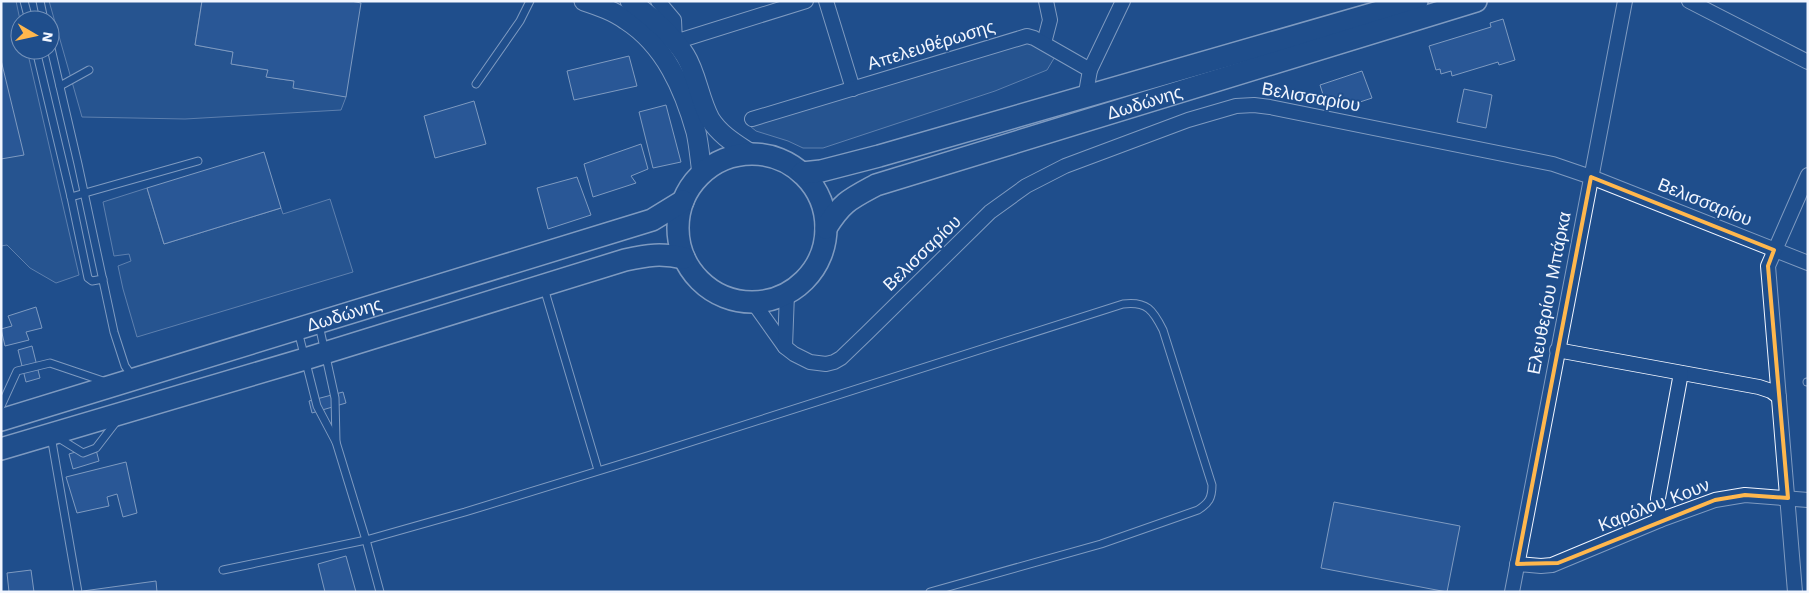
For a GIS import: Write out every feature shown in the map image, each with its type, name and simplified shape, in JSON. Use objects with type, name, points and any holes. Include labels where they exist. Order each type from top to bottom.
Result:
[{"type":"main road","points":[[584,1],[602,7],[625,19],[637,28],[660,52],[671,68],[680,86],[696,133],[702,173]]},
{"type":"main road","points":[[630,1],[660,25],[684,54],[691,66],[711,120],[729,140],[751,154]]},
{"type":"main road","name":"Δωδώνης","points":[[802,173],[820,171],[879,156],[1088,97],[1365,10],[1417,1]]},
{"type":"main road","name":"Δωδώνης","points":[[826,228],[840,207],[848,200],[876,185],[1476,1]]},
{"type":"main road","name":"Δωδώνης","points":[[751,154],[766,155],[780,159],[802,173],[813,186],[820,199],[826,228],[820,256],[814,269],[804,280],[787,293],[767,300],[753,302],[725,297],[700,281],[684,258],[678,230],[679,215],[683,201],[690,188],[702,173],[722,160],[736,155],[751,154]]},
{"type":"main road","name":"Δωδώνης","points":[[1,420],[652,220],[683,201]]},
{"type":"main road","name":"Δωδώνης","points":[[1,449],[50,433],[305,360],[625,260],[651,254],[684,258]]},
{"type":"street","points":[[658,1],[674,20],[675,42],[806,1]]},
{"type":"street","points":[[826,1],[853,89]]},
{"type":"street","points":[[1044,43],[1050,20],[1046,1]]},
{"type":"street","points":[[1088,97],[1090,70],[1122,1]]},
{"type":"street","name":"Ελευθερίου Μπάρκα","points":[[1512,592],[1625,1]]},
{"type":"street","points":[[1689,1],[1808,62]]},
{"type":"street","name":"Απελευθέρωσης","points":[[752,119],[1025,36],[1044,43],[1090,70]]},
{"type":"street","name":"Βελισσαρίου","points":[[753,302],[785,347],[794,354],[810,362],[826,364],[834,362],[868,333],[990,212],[1026,186],[1065,166],[1135,138],[1227,108],[1246,105],[1270,107],[1545,162],[1591,177],[1808,263]]},
{"type":"street","points":[[1795,592],[1768,266],[1808,175]]},
{"type":"street","points":[[785,347],[787,293]]},
{"type":"street","points":[[1557,350],[1759,387],[1771,391],[1779,397]]},
{"type":"street","points":[[1660,520],[1658,498],[1680,373]]},
{"type":"street","name":"Καρόλου Κουν","points":[[1517,564],[1552,565],[1701,504],[1731,496],[1753,495],[1808,500]]},
{"type":"lane","points":[[476,84],[520,21],[530,1]]},
{"type":"lane","points":[[38,60],[71,196],[88,278],[92,281],[103,279]]},
{"type":"lane","points":[[1,406],[17,371],[50,363],[125,382],[125,366],[119,351],[54,60]]},
{"type":"lane","points":[[60,86],[89,70]]},
{"type":"lane","points":[[61,153],[75,149]]},
{"type":"lane","points":[[71,196],[198,161]]},
{"type":"lane","points":[[543,285],[598,470]]},
{"type":"lane","points":[[223,570],[366,540],[465,512],[676,447],[1123,304],[1134,303],[1146,306],[1156,316],[1162,330],[1192,421],[1212,485],[1212,495],[1208,503],[1198,510],[1101,544],[930,592]]},
{"type":"lane","points":[[319,323],[335,398],[336,442]]},
{"type":"lane","points":[[298,329],[317,406],[336,442],[380,592]]},
{"type":"lane","points":[[50,433],[78,592]]},
{"type":"highlighted area","points":[[1591,177],[1774,250],[1768,266],[1788,498],[1745,495],[1715,500],[1558,563],[1517,564]]},
{"type":"shaded area","points":[[1,1],[16,1],[18,10],[10,10],[10,60],[29,60],[79,275],[56,283],[30,268],[7,245],[1,246]]},
{"type":"shaded area","points":[[49,1],[202,1],[195,45],[233,52],[232,64],[268,70],[267,77],[294,81],[346,97],[341,110],[185,119],[82,117],[60,40],[60,10],[52,10]]},
{"type":"shaded area","points":[[1030,41],[1056,55],[1047,70],[995,91],[823,148],[803,148],[756,131],[750,126]]},
{"type":"shaded area","points":[[147,188],[164,244],[281,208],[283,214],[330,199],[353,272],[137,337],[118,266],[131,261],[129,254],[114,256],[103,202]]},
{"type":"building","points":[[202,1],[351,1],[361,3],[346,97],[293,88],[294,81],[266,77],[268,70],[231,64],[233,52],[195,45]]},
{"type":"building","points":[[1503,19],[1515,60],[1499,65],[1498,62],[1452,76],[1451,71],[1441,74],[1440,69],[1436,70],[1429,46],[1491,27],[1490,23]]},
{"type":"building","points":[[629,56],[637,86],[574,100],[567,71]]},
{"type":"building","points":[[1,60],[24,155],[1,159]]},
{"type":"building","points":[[1362,71],[1372,98],[1348,106],[1346,100],[1327,107],[1320,85]]},
{"type":"building","points":[[1464,89],[1492,95],[1486,128],[1457,122]]},
{"type":"building","points":[[474,101],[486,144],[435,158],[424,116]]},
{"type":"building","points":[[666,105],[681,162],[653,168],[639,112]]},
{"type":"building","points":[[641,144],[648,169],[631,176],[636,183],[593,197],[584,164]]},
{"type":"building","points":[[264,152],[281,208],[164,244],[147,188]]},
{"type":"building","points":[[577,177],[591,215],[548,229],[537,188]]},
{"type":"building","points":[[36,307],[42,328],[26,332],[29,340],[5,346],[1,329],[12,326],[8,316]]},
{"type":"building","points":[[32,346],[40,378],[26,382],[18,350]]},
{"type":"building","points":[[343,392],[346,403],[312,413],[309,401]]},
{"type":"building","points":[[95,446],[99,461],[73,469],[69,454]]},
{"type":"building","points":[[126,462],[137,513],[123,517],[117,494],[107,497],[109,506],[77,513],[66,477]]},
{"type":"building","points":[[1334,502],[1460,526],[1447,592],[1321,568]]},
{"type":"building","points":[[346,556],[356,592],[325,592],[318,564]]},
{"type":"building","points":[[31,570],[34,592],[9,592],[7,573]]},
{"type":"building","points":[[156,581],[157,592],[83,592],[83,591]]}]
